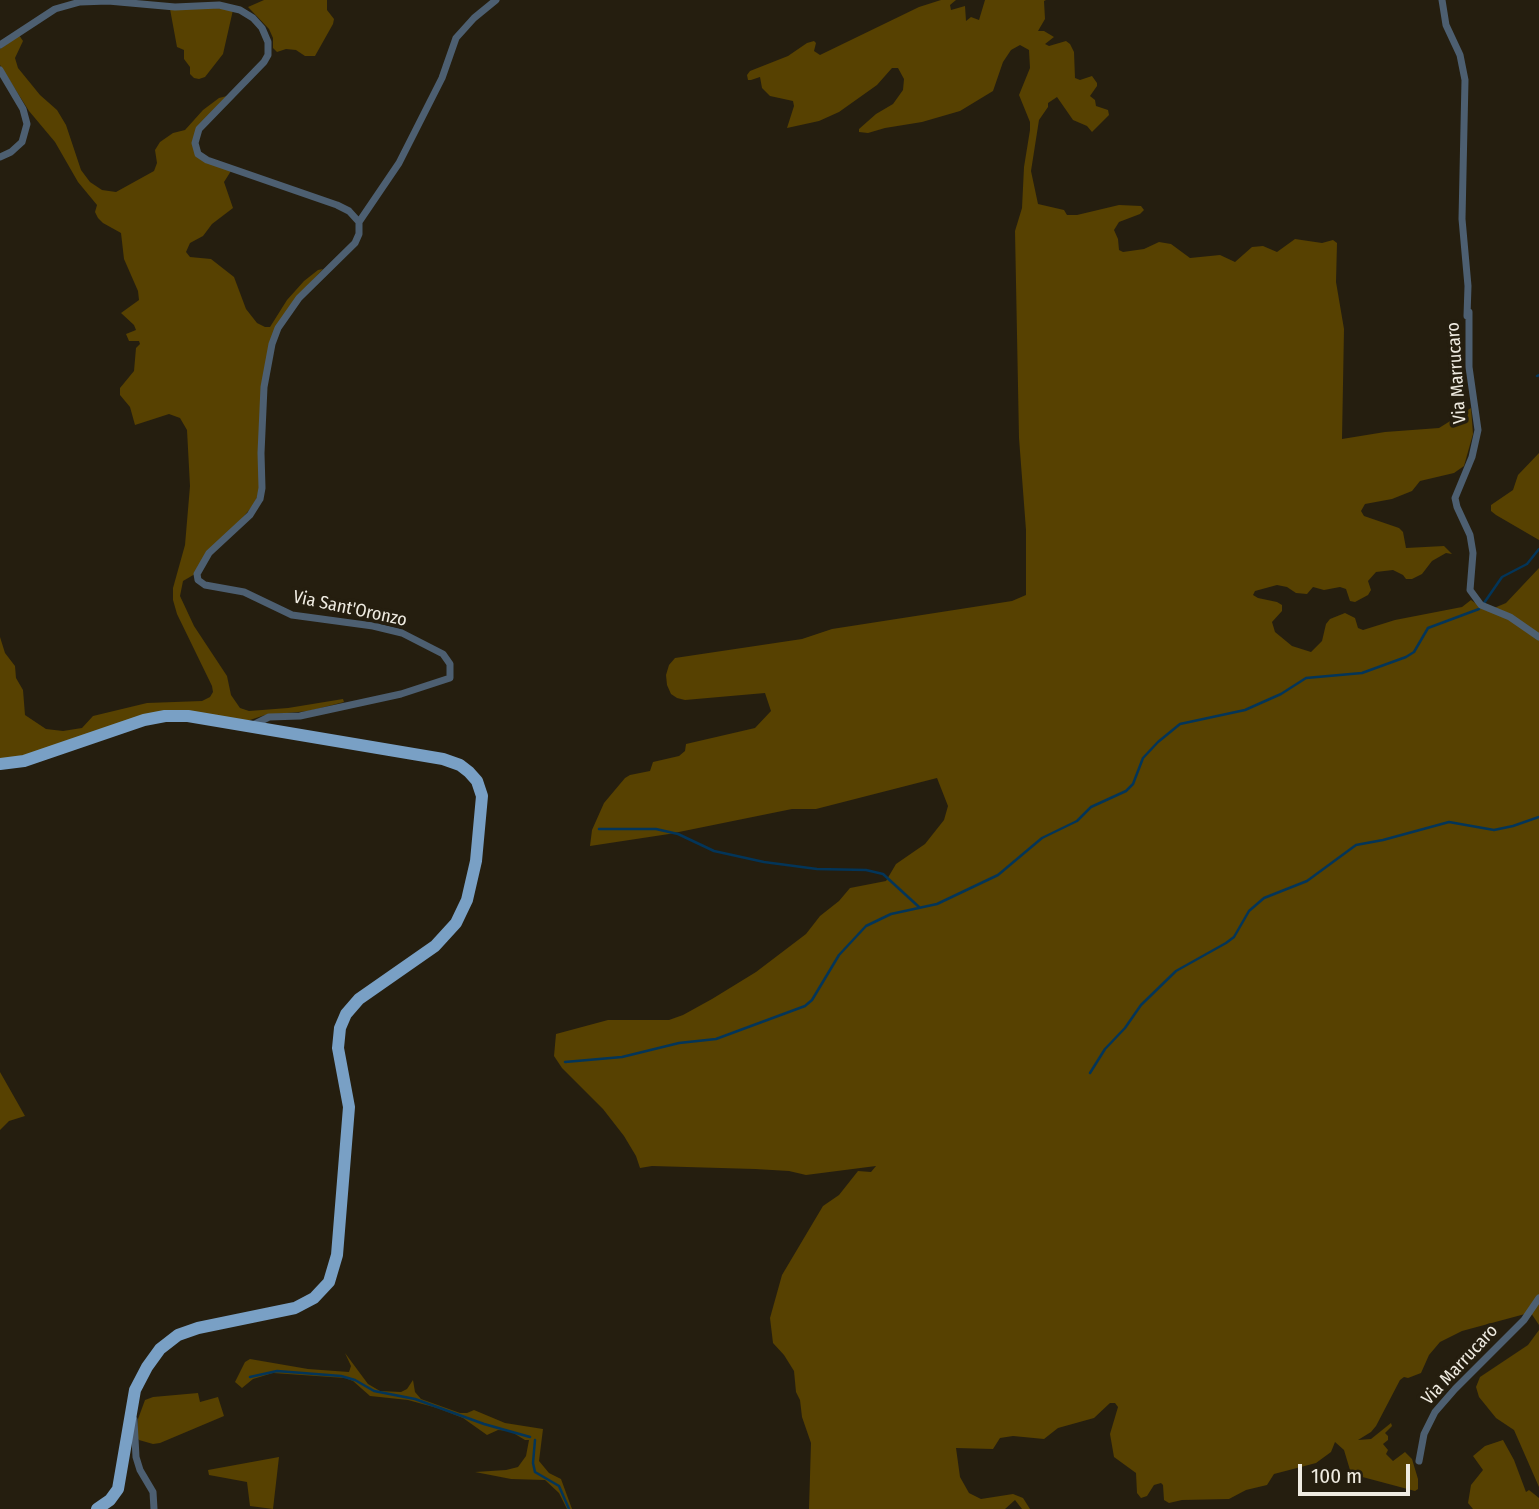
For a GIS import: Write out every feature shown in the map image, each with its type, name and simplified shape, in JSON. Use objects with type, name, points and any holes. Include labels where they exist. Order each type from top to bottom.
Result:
[{"type":"main road","points":[[0,764],[24,761],[154,718],[188,716],[418,754],[460,765],[473,776],[482,796],[476,861],[467,900],[450,931],[435,946],[359,999],[346,1014],[340,1028],[337,1041],[348,1096],[349,1121],[337,1255],[329,1282],[314,1298],[295,1308],[198,1328],[170,1340],[152,1359],[135,1390],[120,1483],[110,1500],[97,1509]]},
{"type":"street","name":"Via Sant'Oronzo","points":[[253,725],[269,717],[300,716],[401,694],[446,681],[452,673],[443,654],[402,634],[373,625],[292,615],[244,592],[205,585],[197,577],[209,552],[250,516],[262,494],[264,387],[272,344],[278,328],[299,298],[355,243],[359,234],[359,222],[399,163],[442,78],[456,38],[496,0]]},
{"type":"street","name":"Via Marrucaro","points":[[1442,0],[1446,25],[1460,55],[1465,80],[1462,219],[1469,312],[1469,367],[1478,430],[1472,457],[1455,502],[1470,535],[1473,553],[1471,590],[1480,605],[1510,617],[1539,637]]},
{"type":"street","points":[[0,45],[55,9],[80,2],[108,1],[174,7],[219,5],[240,10],[262,28],[268,42],[268,55],[199,128],[195,143],[198,154],[206,160],[337,205],[349,211],[359,222]]},
{"type":"street","points":[[0,70],[23,109],[27,124],[22,142],[0,157]]},
{"type":"street","name":"Via Marrucaro","points":[[1465,321],[1469,312]]},
{"type":"street","name":"Via Marrucaro","points":[[1419,1461],[1424,1434],[1435,1412],[1524,1320],[1539,1298]]},
{"type":"street","points":[[130,1417],[135,1424],[136,1457],[153,1492],[154,1509]]},
{"type":"shaded area","points":[[264,0],[327,0],[327,10],[334,19],[333,24],[315,56],[305,56],[296,50],[277,52],[273,48],[269,29],[248,7]]},
{"type":"shaded area","points":[[941,0],[956,0],[950,5],[951,10],[965,6],[966,21],[971,17],[979,20],[985,0],[1046,0],[1045,19],[1038,31],[1044,31],[1054,37],[1045,44],[1049,46],[1066,41],[1070,44],[1074,52],[1075,78],[1080,80],[1092,76],[1097,83],[1090,96],[1095,100],[1096,106],[1108,110],[1109,115],[1092,132],[1087,126],[1073,120],[1057,97],[1048,103],[1039,120],[1031,171],[1038,204],[1064,210],[1067,215],[1119,205],[1141,206],[1144,210],[1140,214],[1119,222],[1114,230],[1119,250],[1123,252],[1144,249],[1159,242],[1171,244],[1190,258],[1220,255],[1235,262],[1252,247],[1263,246],[1277,252],[1295,239],[1322,243],[1333,240],[1337,243],[1336,282],[1344,329],[1342,439],[1385,432],[1439,428],[1471,408],[1473,434],[1464,466],[1454,473],[1420,481],[1412,491],[1392,499],[1365,504],[1361,511],[1364,516],[1399,528],[1403,532],[1406,548],[1444,546],[1452,554],[1446,553],[1432,561],[1422,574],[1412,579],[1406,579],[1393,570],[1376,572],[1368,581],[1371,590],[1368,595],[1355,602],[1350,601],[1346,589],[1340,587],[1324,590],[1313,587],[1307,594],[1296,593],[1277,585],[1255,591],[1253,595],[1258,598],[1282,605],[1282,611],[1272,622],[1275,632],[1292,646],[1311,652],[1322,641],[1330,619],[1345,613],[1355,618],[1358,628],[1363,630],[1395,620],[1462,607],[1471,600],[1487,611],[1506,603],[1539,568],[1539,1325],[1531,1313],[1462,1331],[1440,1342],[1429,1355],[1421,1373],[1400,1380],[1376,1426],[1358,1440],[1371,1439],[1391,1423],[1392,1426],[1385,1433],[1388,1440],[1383,1444],[1388,1450],[1386,1454],[1393,1461],[1405,1452],[1412,1459],[1418,1479],[1418,1489],[1415,1491],[1355,1475],[1350,1470],[1344,1450],[1335,1442],[1331,1452],[1316,1463],[1274,1474],[1267,1485],[1246,1490],[1229,1499],[1182,1500],[1169,1503],[1164,1500],[1161,1483],[1154,1485],[1147,1496],[1141,1498],[1137,1493],[1136,1473],[1114,1457],[1110,1434],[1118,1407],[1115,1403],[1110,1403],[1094,1418],[1058,1428],[1044,1439],[1013,1436],[1000,1438],[993,1449],[956,1448],[960,1477],[969,1493],[981,1499],[1013,1494],[1023,1498],[1030,1509],[1022,1509],[1015,1500],[1005,1509],[809,1509],[811,1443],[796,1392],[794,1371],[773,1343],[770,1318],[782,1275],[823,1206],[839,1195],[858,1171],[871,1172],[876,1166],[806,1175],[755,1169],[652,1166],[640,1168],[624,1136],[554,1056],[556,1034],[608,1020],[669,1020],[712,999],[756,972],[806,934],[820,916],[850,888],[886,881],[896,864],[925,844],[944,820],[948,806],[937,778],[816,809],[792,809],[669,834],[590,846],[592,830],[604,803],[625,778],[650,771],[653,762],[679,756],[685,751],[686,744],[755,728],[771,711],[765,693],[685,700],[677,698],[671,694],[666,675],[675,658],[802,639],[832,629],[1012,601],[1026,595],[1026,530],[1019,438],[1015,231],[1022,208],[1024,167],[1030,130],[1030,122],[1019,95],[1030,68],[1029,50],[1020,45],[1011,50],[1003,62],[993,91],[960,111],[868,133],[859,132],[859,129],[893,104],[903,90],[904,79],[898,68],[892,68],[877,85],[839,112],[819,121],[787,128],[793,101],[770,96],[762,88],[760,77],[748,80],[747,75],[750,71],[788,56],[807,43],[814,41],[814,51],[820,55],[919,7]]},
{"type":"shaded area","points":[[205,7],[233,10],[223,54],[205,77],[199,79],[190,74],[190,67],[184,59],[184,50],[177,47],[170,9]]},
{"type":"shaded area","points":[[19,35],[23,41],[15,58],[18,68],[40,95],[57,110],[66,125],[81,170],[90,182],[102,190],[116,192],[154,171],[157,163],[155,150],[160,142],[173,133],[185,130],[203,110],[219,98],[227,96],[201,123],[196,155],[206,162],[231,171],[224,182],[233,208],[212,224],[203,236],[190,243],[186,252],[190,257],[211,259],[234,277],[246,309],[257,323],[270,327],[287,300],[304,281],[323,269],[298,296],[270,344],[260,488],[255,503],[195,574],[183,581],[180,596],[194,626],[227,676],[231,695],[240,708],[249,711],[343,699],[344,702],[309,711],[265,715],[247,721],[189,713],[0,760],[0,637],[5,653],[15,666],[16,678],[23,690],[25,715],[46,729],[63,731],[82,728],[93,716],[147,703],[202,701],[213,692],[173,600],[173,588],[185,545],[190,486],[187,430],[180,418],[169,414],[135,425],[130,407],[120,395],[120,388],[134,371],[136,348],[140,344],[139,341],[129,341],[126,334],[136,330],[121,313],[139,300],[138,291],[124,259],[121,233],[98,218],[95,212],[97,205],[78,182],[55,142],[29,111],[0,65],[0,49]]},
{"type":"shaded area","points":[[1539,453],[1539,540],[1496,515],[1491,511],[1491,505],[1513,490],[1518,475]]},
{"type":"shaded area","points":[[0,1072],[25,1116],[9,1121],[0,1130]]},
{"type":"shaded area","points":[[1539,1330],[1539,1487],[1514,1430],[1496,1418],[1479,1397],[1476,1387],[1480,1377],[1528,1345]]},
{"type":"shaded area","points":[[345,1353],[368,1384],[380,1391],[401,1392],[407,1389],[413,1380],[415,1392],[421,1399],[460,1413],[474,1410],[505,1423],[543,1429],[539,1461],[549,1473],[561,1479],[572,1509],[567,1509],[559,1493],[545,1480],[511,1479],[475,1472],[518,1467],[526,1456],[529,1440],[510,1431],[498,1430],[487,1435],[463,1418],[437,1408],[408,1400],[370,1396],[353,1381],[345,1378],[273,1373],[253,1379],[242,1388],[235,1382],[245,1362],[250,1359],[308,1369],[349,1372],[351,1366]]},
{"type":"shaded area","points":[[198,1393],[200,1402],[218,1397],[224,1416],[160,1443],[139,1440],[138,1419],[145,1400]]},
{"type":"shaded area","points":[[1503,1440],[1526,1492],[1529,1490],[1539,1498],[1539,1509],[1473,1509],[1468,1503],[1471,1485],[1483,1470],[1473,1456],[1485,1446]]},
{"type":"shaded area","points":[[279,1457],[273,1509],[250,1506],[247,1482],[209,1475],[208,1470]]},
{"type":"waterway","points":[[1484,603],[1502,577],[1527,564],[1539,549]]},
{"type":"waterway","points":[[565,1062],[622,1057],[679,1043],[716,1039],[805,1006],[812,1000],[839,955],[866,926],[891,914],[937,904],[998,875],[1042,838],[1077,821],[1091,807],[1126,791],[1133,784],[1143,758],[1180,724],[1245,710],[1281,694],[1306,678],[1362,673],[1406,657],[1414,652],[1428,628],[1479,609]]},
{"type":"waterway","points":[[1090,1073],[1105,1049],[1125,1028],[1141,1005],[1176,971],[1234,937],[1249,911],[1264,898],[1307,881],[1356,845],[1449,822],[1494,830],[1539,817]]},
{"type":"waterway","points":[[599,829],[656,829],[678,834],[714,851],[764,862],[817,869],[866,870],[883,874],[919,907]]},
{"type":"waterway","points":[[250,1377],[277,1371],[341,1376],[355,1380],[374,1391],[415,1399],[530,1437]]},
{"type":"waterway","points":[[535,1440],[535,1472],[559,1486],[569,1509]]}]
